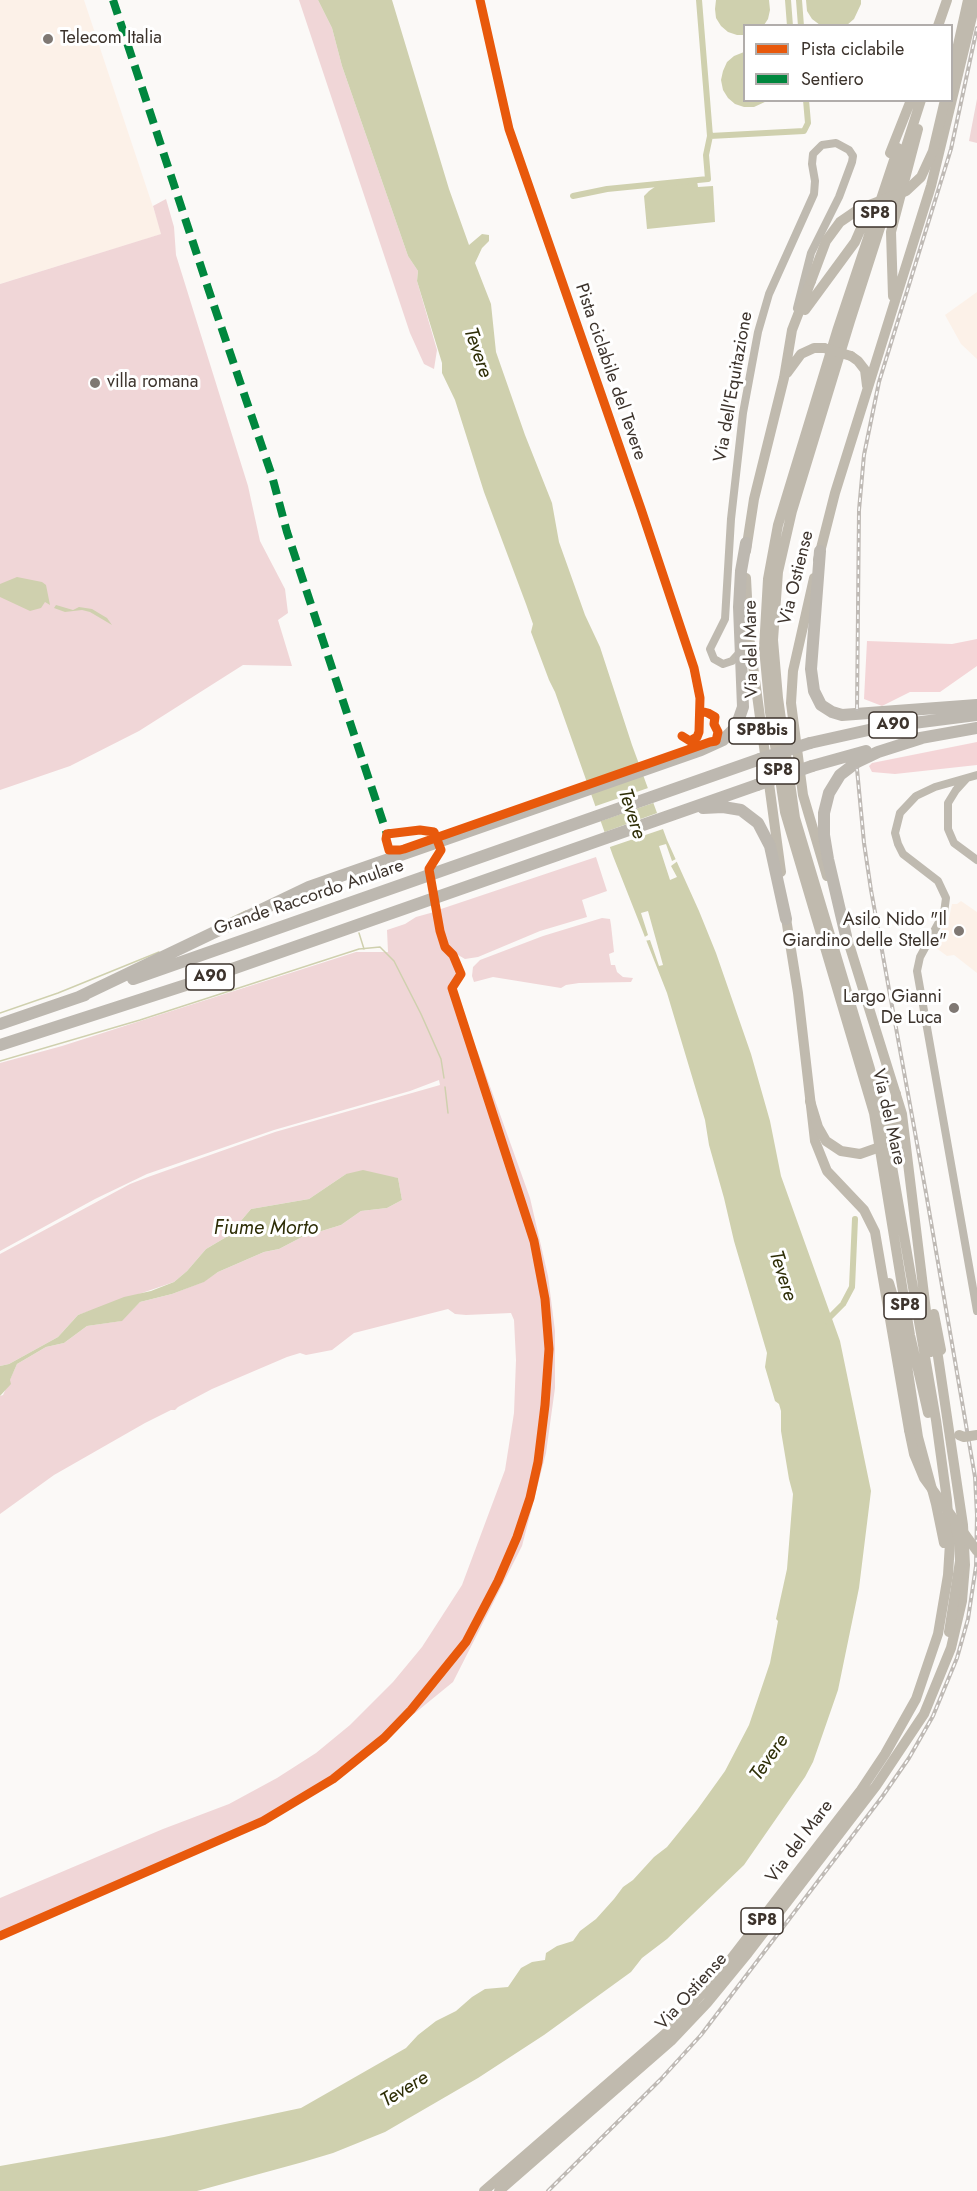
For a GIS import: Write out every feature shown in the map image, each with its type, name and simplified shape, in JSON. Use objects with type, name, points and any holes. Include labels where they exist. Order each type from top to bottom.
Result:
[{"type":"highway","points":[[79,998],[284,898],[340,875],[711,747],[730,734],[742,713],[744,693],[740,597],[746,543]]},
{"type":"highway","points":[[820,552],[811,669],[814,691],[821,705],[832,712],[843,715],[977,705]]},
{"type":"highway","name":"Grande Raccordo Anulare","points":[[0,1024],[810,743],[882,727],[977,715]]},
{"type":"highway","name":"A90","points":[[0,1045],[141,1000],[812,766],[867,750],[977,728]]},
{"type":"highway","points":[[846,936],[824,835],[824,813],[829,793],[840,775],[856,762],[878,752],[922,738]]},
{"type":"highway","points":[[672,814],[705,808],[738,809],[754,818],[767,838],[786,919]]},
{"type":"main road","points":[[939,24],[947,0]]},
{"type":"main road","points":[[946,24],[953,0]]},
{"type":"main road","points":[[953,64],[969,0]]},
{"type":"main road","name":"Via Ostiense","points":[[953,95],[976,0]]},
{"type":"main road","points":[[788,355],[806,308],[859,234],[910,102]]},
{"type":"main road","name":"Via del Mare","points":[[915,102],[859,262],[782,510],[768,579],[764,644],[777,768],[786,820],[874,1113],[910,1335],[939,1450]]},
{"type":"main road","name":"Via del Mare","points":[[484,2191],[672,2028],[704,1993],[752,1935],[871,1776],[903,1724],[919,1690],[934,1648],[950,1553],[949,1521],[936,1420],[883,1117],[795,818],[778,698],[773,639],[778,572],[792,511],[853,310],[922,102]]},
{"type":"main road","points":[[890,317],[893,287],[891,229],[923,102]]},
{"type":"main road","name":"Via Ostiense","points":[[810,1101],[798,993],[786,919],[749,636],[746,543],[754,499],[784,378],[792,330],[807,282],[826,241],[840,222],[859,209],[906,191],[921,177],[933,151],[945,102]]},
{"type":"main road","name":"Via Ostiense","points":[[909,1168],[902,1114],[806,806],[791,709],[793,671],[820,552],[836,493],[931,186],[951,102]]},
{"type":"main road","points":[[784,378],[801,354],[814,348],[824,348],[851,356],[858,361],[865,370],[867,378],[866,396]]},
{"type":"main road","points":[[810,1101],[818,1127],[826,1141],[841,1151],[860,1154],[877,1148],[890,1135],[896,1117],[896,1094]]},
{"type":"main road","name":"SP8bis","points":[[810,1101],[813,1132],[821,1159],[832,1178],[858,1203],[869,1218],[877,1236],[914,1454],[924,1478],[947,1510],[957,1533],[960,1552],[958,1583],[949,1632],[925,1699],[897,1755]]},
{"type":"main road","points":[[909,1168],[929,1329],[936,1420]]},
{"type":"main road","name":"SP8bis","points":[[897,1755],[924,1714],[945,1665],[959,1616],[965,1572],[963,1525],[938,1366],[928,1269],[909,1168]]},
{"type":"main road","points":[[882,1266],[897,1306],[918,1437],[943,1533],[946,1587]]},
{"type":"main road","points":[[934,1314],[946,1370],[954,1426],[959,1435],[964,1437],[977,1435]]},
{"type":"main road","points":[[947,1510],[977,1551]]},
{"type":"main road","name":"Via Ostiense","points":[[499,2191],[690,2022],[748,1953],[876,1786],[897,1755]]},
{"type":"street","name":"Via dell'Equitazione","points":[[741,651],[732,662],[723,664],[716,661],[710,649],[725,619],[730,519],[743,413],[758,333],[769,294],[814,194],[813,154],[820,147],[836,143],[851,152],[853,158],[837,203],[817,238],[807,282]]},
{"type":"street","points":[[977,775],[939,785],[922,793],[907,804],[899,815],[895,829],[897,842],[903,854],[938,881],[946,898],[942,917],[918,963],[918,973],[977,1311]]},
{"type":"street","points":[[948,803],[966,778]]},
{"type":"street","points":[[939,785],[946,793],[947,824],[951,839],[958,847],[977,860]]},
{"type":"shaded area","points":[[0,0],[84,0],[162,234],[0,284]]},
{"type":"shaded area","points":[[299,0],[318,0],[332,28],[342,66],[408,256],[418,271],[417,281],[437,350],[434,369],[424,364],[410,333]]},
{"type":"shaded area","points":[[977,99],[977,143],[969,141]]},
{"type":"shaded area","points":[[166,199],[174,227],[176,255],[248,486],[260,541],[285,589],[288,613],[278,620],[292,666],[243,665],[139,731],[70,766],[0,790],[0,284],[161,234],[153,206]]},
{"type":"shaded area","points":[[977,292],[977,359],[961,344],[945,315]]},
{"type":"shaded area","points":[[977,639],[977,666],[940,692],[910,692],[882,706],[864,699],[867,641],[952,644]]},
{"type":"shaded area","points":[[977,742],[977,765],[895,774],[872,772],[869,766],[872,763]]},
{"type":"shaded area","points":[[596,857],[607,891],[582,900],[587,917],[540,931],[478,957],[465,959],[453,952],[447,944],[438,910]]},
{"type":"shaded area","name":"Asilo Nido \"Il Giardino delle Stelle\"","points":[[961,901],[977,912],[977,973],[954,955],[947,956],[932,945],[949,918],[952,904]]},
{"type":"shaded area","points":[[434,912],[444,947],[453,960],[457,972],[451,988],[454,998],[472,1050],[477,1050],[530,1198],[548,1276],[555,1331],[555,1388],[546,1453],[522,1546],[453,1682],[333,1780],[264,1822],[12,1934],[9,1930],[0,1933],[0,1898],[163,1829],[229,1804],[277,1778],[316,1753],[350,1725],[393,1682],[422,1647],[462,1585],[505,1470],[514,1413],[516,1360],[514,1320],[511,1313],[466,1315],[455,1314],[448,1309],[354,1333],[332,1350],[306,1355],[300,1353],[287,1357],[212,1389],[175,1410],[145,1423],[54,1475],[0,1514],[0,1396],[3,1395],[17,1364],[46,1347],[64,1343],[87,1326],[121,1321],[140,1302],[172,1294],[203,1282],[218,1272],[264,1252],[279,1249],[302,1237],[341,1225],[361,1211],[387,1208],[402,1200],[398,1178],[346,1174],[309,1199],[251,1209],[228,1236],[206,1249],[174,1282],[78,1315],[58,1337],[9,1364],[0,1366],[0,1254],[130,1184],[148,1177],[275,1132],[440,1085],[439,1080],[410,1091],[274,1130],[147,1174],[95,1199],[0,1251],[0,1063],[62,1046],[356,952],[388,952],[387,930]]},
{"type":"shaded area","points":[[602,918],[610,919],[614,952],[609,954],[611,965],[615,965],[617,972],[623,977],[633,978],[631,982],[579,983],[561,988],[493,977],[474,982],[473,967],[480,960],[543,936]]},
{"type":"water","name":"Tevere","points":[[318,0],[392,0],[449,189],[469,245],[482,234],[489,235],[489,241],[482,248],[475,263],[491,304],[496,352],[552,503],[559,542],[585,615],[600,647],[632,745],[667,840],[716,953],[751,1054],[770,1121],[781,1176],[840,1341],[871,1491],[859,1588],[838,1690],[813,1762],[744,1865],[667,1939],[642,1958],[631,1972],[544,2035],[478,2078],[385,2132],[333,2153],[303,2162],[197,2191],[0,2191],[0,2166],[164,2137],[301,2108],[406,2048],[436,2021],[456,2011],[485,1989],[508,1987],[521,1968],[532,1962],[545,1960],[546,1953],[557,1946],[573,1941],[580,1931],[596,1919],[623,1887],[667,1847],[725,1771],[749,1725],[770,1663],[778,1621],[776,1619],[787,1569],[793,1494],[781,1431],[781,1411],[779,1404],[775,1401],[765,1367],[767,1353],[734,1241],[709,1145],[705,1120],[667,993],[613,856],[555,692],[531,632],[533,624],[484,492],[455,400],[442,373],[442,363],[417,281],[418,271],[408,256],[342,66],[332,28]]},
{"type":"water","points":[[716,0],[769,0],[770,10],[765,24],[743,24],[743,35],[737,35],[721,26],[716,18]]},
{"type":"water","points":[[806,0],[861,0],[854,19],[848,24],[819,24],[807,11]]},
{"type":"water","points":[[743,52],[743,102],[765,102],[754,107],[744,107],[728,98],[721,80],[727,62]]},
{"type":"water","points":[[697,181],[698,187],[713,186],[715,222],[647,229],[644,196],[649,191],[659,184]]},
{"type":"water","points":[[17,577],[42,582],[46,585],[50,605],[45,602],[41,608],[30,611],[0,597],[0,584]]},
{"type":"water","points":[[56,605],[73,610],[79,607],[92,609],[107,618],[112,625],[90,612],[82,610],[65,612],[54,608]]},
{"type":"water","name":"Fiume Morto","points":[[363,1170],[398,1178],[402,1200],[387,1208],[361,1211],[341,1225],[302,1237],[279,1249],[264,1252],[218,1272],[204,1282],[172,1294],[140,1302],[122,1321],[87,1326],[64,1343],[46,1347],[17,1364],[10,1380],[11,1384],[0,1396],[0,1366],[9,1364],[58,1337],[78,1315],[124,1297],[151,1291],[174,1282],[206,1249],[228,1236],[251,1209],[309,1199],[346,1174]]},
{"type":"pier","points":[[651,787],[656,802],[598,822],[593,807]]},
{"type":"pier","points":[[660,812],[666,828],[607,848],[602,833]]},
{"type":"pier","points":[[666,844],[672,861],[678,858],[679,860],[671,866],[677,877],[670,880],[659,846]]},
{"type":"pier","points":[[648,911],[663,965],[659,966],[650,940],[644,941],[643,938],[648,935],[641,913]]},
{"type":"waterway","points":[[699,0],[710,136]]},
{"type":"waterway","points":[[788,0],[790,24]]},
{"type":"waterway","points":[[799,0],[801,24]]},
{"type":"waterway","points":[[573,196],[607,189],[708,179],[706,155],[710,136],[804,131],[808,123],[806,102]]},
{"type":"waterway","points":[[221,923],[246,911]]},
{"type":"waterway","points":[[359,933],[364,949]]},
{"type":"waterway","points":[[0,1061],[140,1020],[359,949],[380,947],[394,961],[421,1014],[441,1059],[444,1078]]},
{"type":"waterway","points":[[0,1013],[58,993],[159,952]]},
{"type":"waterway","points":[[445,1087],[448,1113]]},
{"type":"waterway","points":[[826,1321],[843,1304],[852,1287],[855,1219]]},
{"type":"railway","points":[[857,709],[859,510],[864,455],[879,382],[951,149],[977,28]]},
{"type":"railway","points":[[548,2191],[661,2079],[701,2035],[882,1797],[909,1758],[933,1716],[957,1658],[968,1619],[976,1566],[975,1477],[871,890],[857,769]]},
{"type":"marked path","points":[[113,0],[272,476],[287,532],[387,834],[386,838]]},
{"type":"cycle path","name":"Pista ciclabile del Tevere","points":[[480,0],[509,129],[694,668],[700,698],[699,732],[697,737],[690,741],[682,736]]},
{"type":"cycle path","points":[[0,1936],[263,1821],[333,1779],[384,1738],[411,1710],[466,1642],[498,1581],[517,1537],[530,1498],[538,1462],[545,1405],[549,1349],[545,1299],[534,1241],[452,988],[461,974],[453,955],[445,947],[440,931],[429,869],[441,850],[434,832],[420,830],[387,834],[389,850],[404,849],[710,742],[716,741],[718,732],[714,724],[715,717],[700,711]]},
{"type":"place","name":"Telecom Italia","points":[[48,39]]},
{"type":"place","name":"villa romana","points":[[95,383]]},
{"type":"place","name":"Asilo Nido \"Il Giardino delle Stelle\"","points":[[959,931]]},
{"type":"place","name":"Largo Gianni De Luca","points":[[954,1008]]}]
